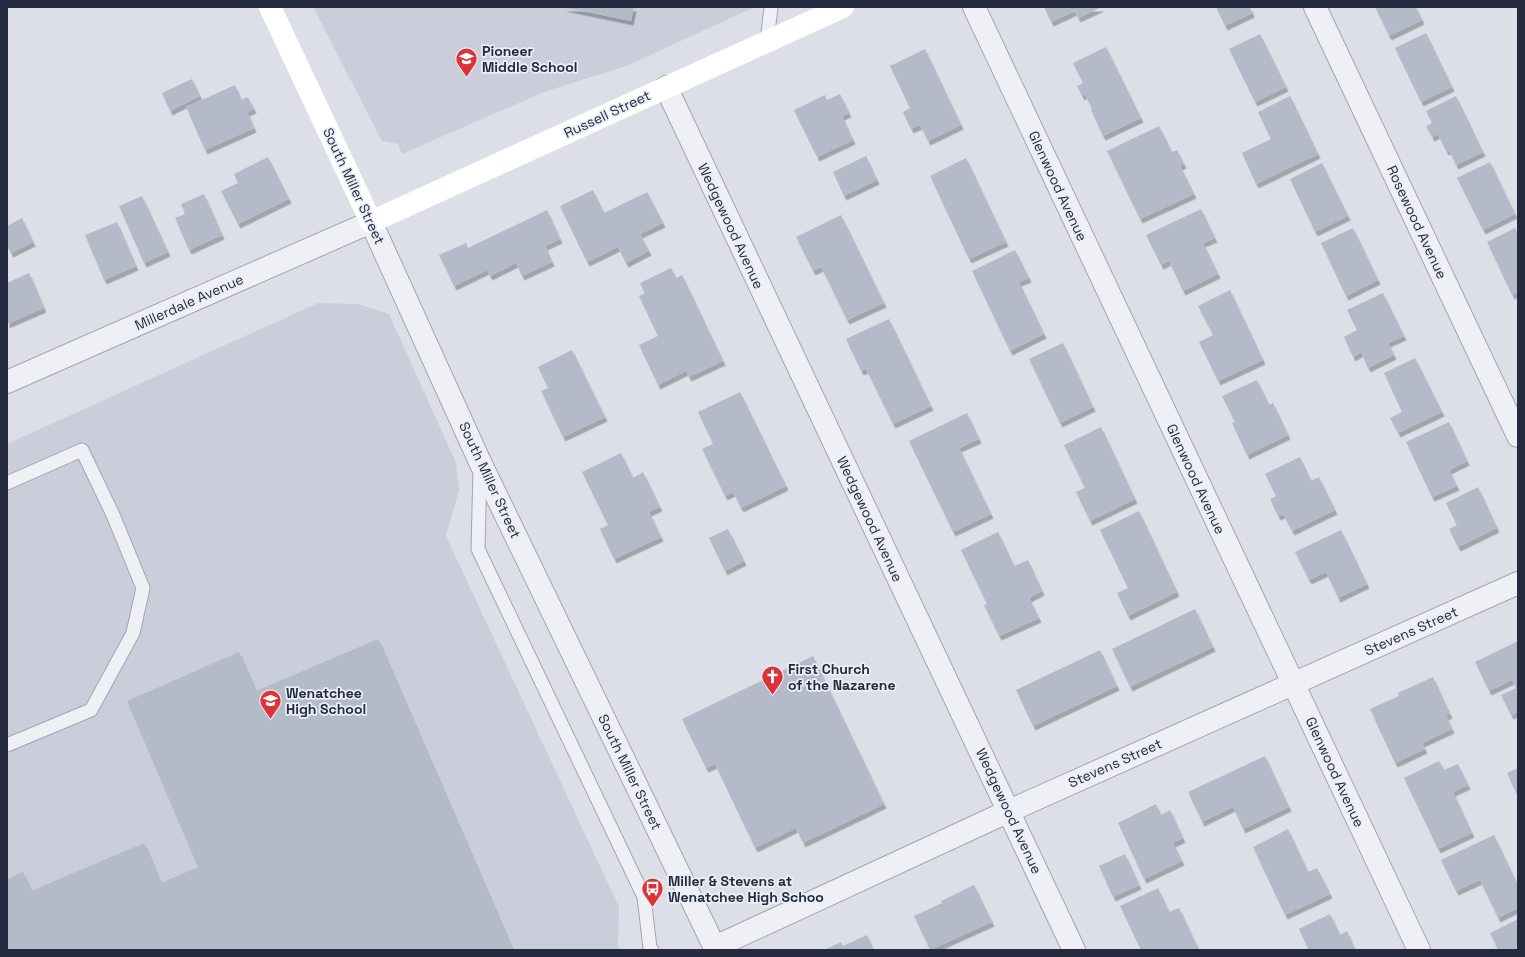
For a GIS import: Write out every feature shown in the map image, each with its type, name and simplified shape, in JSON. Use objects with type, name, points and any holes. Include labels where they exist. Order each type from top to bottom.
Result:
[{"type":"main road","name":"South Miller Street","points":[[270,7],[371,222]]},
{"type":"main road","name":"Russell Street","points":[[371,222],[843,7]]},
{"type":"street","name":"Glenwood Avenue","points":[[974,7],[1419,950]]},
{"type":"street","name":"Rosewood Avenue","points":[[1315,7],[1518,436]]},
{"type":"street","name":"Wedgewood Avenue","points":[[666,87],[1074,950]]},
{"type":"street","name":"Millerdale Avenue","points":[[7,382],[371,222]]},
{"type":"street","name":"South Miller Street","points":[[371,222],[480,462],[714,949]]},
{"type":"street","name":"Stevens Street","points":[[714,949],[1009,811],[1518,582]]},
{"type":"lane","points":[[767,42],[771,7]]},
{"type":"lane","points":[[7,483],[82,450],[113,515],[143,588],[133,633],[91,710],[7,746]]},
{"type":"lane","points":[[480,462],[478,549],[644,897],[650,948],[652,950]]},
{"type":"shaded area","name":"Pioneer Middle School","points":[[313,7],[755,7],[626,66],[544,92],[402,154],[398,144],[382,141]]},
{"type":"shaded area","name":"Wenatchee High School","points":[[318,303],[358,304],[389,314],[456,463],[459,490],[446,536],[619,907],[618,946],[621,950],[7,950],[7,444]]},
{"type":"building","points":[[563,7],[634,7],[631,21]]},
{"type":"building","points":[[1044,7],[1102,7],[1078,18],[1075,11],[1051,22]]},
{"type":"building","points":[[1216,7],[1250,7],[1252,13],[1225,26]]},
{"type":"building","points":[[1375,7],[1416,7],[1422,20],[1389,36]]},
{"type":"building","points":[[1426,33],[1452,87],[1421,102],[1395,48]]},
{"type":"building","points":[[1260,34],[1286,87],[1255,102],[1229,49]]},
{"type":"building","points":[[1106,47],[1141,118],[1103,136],[1085,94],[1082,96],[1077,86],[1083,83],[1073,63]]},
{"type":"building","points":[[925,49],[961,125],[928,141],[920,125],[911,129],[903,112],[910,108],[890,66]]},
{"type":"building","points":[[192,79],[200,96],[170,111],[162,93]]},
{"type":"building","points":[[235,85],[241,100],[248,97],[254,109],[247,112],[254,128],[205,150],[186,107]]},
{"type":"building","points":[[840,94],[849,113],[842,116],[853,140],[817,157],[794,110],[825,95],[827,100]]},
{"type":"building","points":[[1290,96],[1318,154],[1256,184],[1242,153],[1271,139],[1258,112]]},
{"type":"building","points":[[1456,96],[1483,152],[1456,165],[1449,150],[1446,151],[1438,134],[1432,137],[1426,126],[1432,123],[1426,111]]},
{"type":"building","points":[[1159,126],[1172,152],[1177,150],[1184,164],[1180,166],[1194,194],[1140,219],[1107,151]]},
{"type":"building","points":[[866,156],[877,180],[844,196],[833,172]]},
{"type":"building","points":[[268,157],[289,199],[238,224],[221,191],[238,183],[234,174]]},
{"type":"building","points":[[966,158],[1006,242],[969,259],[930,176]]},
{"type":"building","points":[[1490,162],[1515,214],[1483,230],[1457,178]]},
{"type":"building","points":[[1322,163],[1348,216],[1315,232],[1290,179]]},
{"type":"building","points":[[593,190],[604,213],[647,192],[663,223],[640,234],[649,251],[626,263],[618,247],[587,262],[560,206]]},
{"type":"building","points":[[204,194],[222,235],[189,250],[175,218],[185,214],[181,204]]},
{"type":"building","points":[[142,196],[168,252],[144,263],[119,206]]},
{"type":"building","points":[[1201,209],[1215,238],[1203,243],[1218,274],[1183,291],[1169,261],[1161,265],[1146,235]]},
{"type":"building","points":[[547,210],[560,239],[545,246],[552,262],[522,276],[516,263],[490,276],[487,270],[454,286],[439,255],[466,243],[468,248]]},
{"type":"building","points":[[841,215],[884,303],[847,320],[821,267],[813,271],[796,237]]},
{"type":"building","points":[[22,218],[33,242],[11,253],[7,246],[7,226]]},
{"type":"building","points":[[117,222],[136,266],[104,280],[85,235]]},
{"type":"building","points":[[1353,228],[1378,280],[1346,296],[1321,243]]},
{"type":"building","points":[[1515,228],[1518,234],[1518,292],[1512,295],[1487,242]]},
{"type":"building","points":[[1015,250],[1029,278],[1019,282],[1044,334],[1010,351],[972,271]]},
{"type":"building","points":[[671,268],[676,278],[682,275],[723,361],[689,377],[686,371],[658,385],[639,345],[658,336],[639,296],[645,293],[640,283]]},
{"type":"building","points":[[29,273],[44,308],[7,324],[7,283]]},
{"type":"building","points":[[1230,290],[1263,360],[1218,381],[1199,342],[1213,335],[1198,306]]},
{"type":"building","points":[[1383,293],[1404,336],[1388,343],[1394,355],[1368,368],[1361,352],[1353,357],[1344,337],[1357,330],[1347,310]]},
{"type":"building","points":[[889,319],[931,406],[893,424],[866,369],[861,371],[846,339]]},
{"type":"building","points":[[1063,343],[1093,407],[1060,423],[1029,359]]},
{"type":"building","points":[[572,350],[605,417],[563,437],[541,391],[548,388],[538,367]]},
{"type":"building","points":[[1415,358],[1442,412],[1398,433],[1390,418],[1402,412],[1384,373]]},
{"type":"building","points":[[1257,380],[1269,405],[1273,403],[1288,435],[1247,455],[1232,423],[1235,422],[1222,396]]},
{"type":"building","points":[[740,392],[786,486],[741,508],[733,492],[725,496],[702,449],[713,444],[698,412]]},
{"type":"building","points":[[967,413],[979,439],[959,448],[991,514],[953,532],[909,441]]},
{"type":"building","points":[[1449,422],[1467,461],[1449,470],[1457,486],[1432,497],[1406,442]]},
{"type":"building","points":[[1101,427],[1135,499],[1090,521],[1076,492],[1085,488],[1064,445]]},
{"type":"building","points":[[621,453],[633,478],[643,472],[660,507],[649,512],[661,537],[614,559],[600,529],[608,525],[582,472]]},
{"type":"building","points":[[1300,457],[1311,481],[1319,477],[1335,510],[1292,531],[1283,514],[1278,516],[1270,499],[1276,496],[1265,474]]},
{"type":"building","points":[[1478,487],[1497,528],[1458,547],[1449,529],[1457,525],[1446,503]]},
{"type":"building","points":[[1139,511],[1177,592],[1128,616],[1117,593],[1128,588],[1100,530]]},
{"type":"building","points":[[728,529],[744,561],[725,571],[709,538]]},
{"type":"building","points":[[1341,530],[1367,584],[1338,598],[1326,572],[1309,580],[1295,552]]},
{"type":"building","points":[[998,532],[1014,566],[1028,560],[1042,591],[1029,598],[1039,618],[999,636],[984,605],[987,604],[961,550]]},
{"type":"building","points":[[1195,609],[1213,647],[1130,687],[1112,649]]},
{"type":"building","name":"Wenatchee High School","points":[[378,639],[513,950],[7,950],[7,879],[23,872],[31,891],[144,843],[161,883],[198,867],[127,701],[239,652],[256,691]]},
{"type":"building","points":[[1518,641],[1518,712],[1511,715],[1501,695],[1516,688],[1512,680],[1489,691],[1475,662]]},
{"type":"building","points":[[1100,650],[1117,686],[1033,726],[1016,690]]},
{"type":"building","points":[[813,656],[884,804],[803,843],[796,828],[755,848],[715,764],[706,768],[682,719]]},
{"type":"building","points":[[1433,677],[1450,714],[1446,716],[1452,729],[1422,743],[1425,749],[1395,763],[1370,709],[1399,696],[1398,693]]},
{"type":"building","points":[[1265,756],[1289,807],[1243,829],[1233,807],[1202,822],[1188,792]]},
{"type":"building","points":[[1439,761],[1444,770],[1458,764],[1468,785],[1453,792],[1472,833],[1438,849],[1404,778]]},
{"type":"building","points":[[1518,768],[1518,797],[1507,773]]},
{"type":"building","points":[[1156,804],[1161,815],[1170,810],[1183,838],[1173,843],[1182,861],[1144,879],[1118,823]]},
{"type":"building","points":[[1288,829],[1308,872],[1317,868],[1330,894],[1285,915],[1253,847]]},
{"type":"building","points":[[1494,835],[1518,886],[1518,908],[1498,918],[1480,880],[1456,891],[1441,860]]},
{"type":"building","points":[[1125,854],[1139,885],[1113,897],[1099,866]]},
{"type":"building","points":[[974,885],[992,922],[930,950],[914,916],[942,903],[941,901]]},
{"type":"building","points":[[1158,888],[1169,912],[1179,908],[1199,950],[1141,950],[1120,906]]},
{"type":"building","points":[[1330,914],[1340,935],[1347,931],[1355,950],[1306,950],[1308,949],[1299,929]]},
{"type":"building","points":[[1518,919],[1518,950],[1498,950],[1490,933]]},
{"type":"building","points":[[867,935],[873,950],[826,949],[841,942],[843,946]]},
{"type":"place","name":"Pioneer Middle School","points":[[467,78]]},
{"type":"place","name":"First Church of the Nazarene","points":[[773,696]]},
{"type":"place","name":"Wenatchee High School","points":[[270,720]]},
{"type":"place","name":"Miller & Stevens at Wenatchee High Schoo","points":[[653,908]]}]
